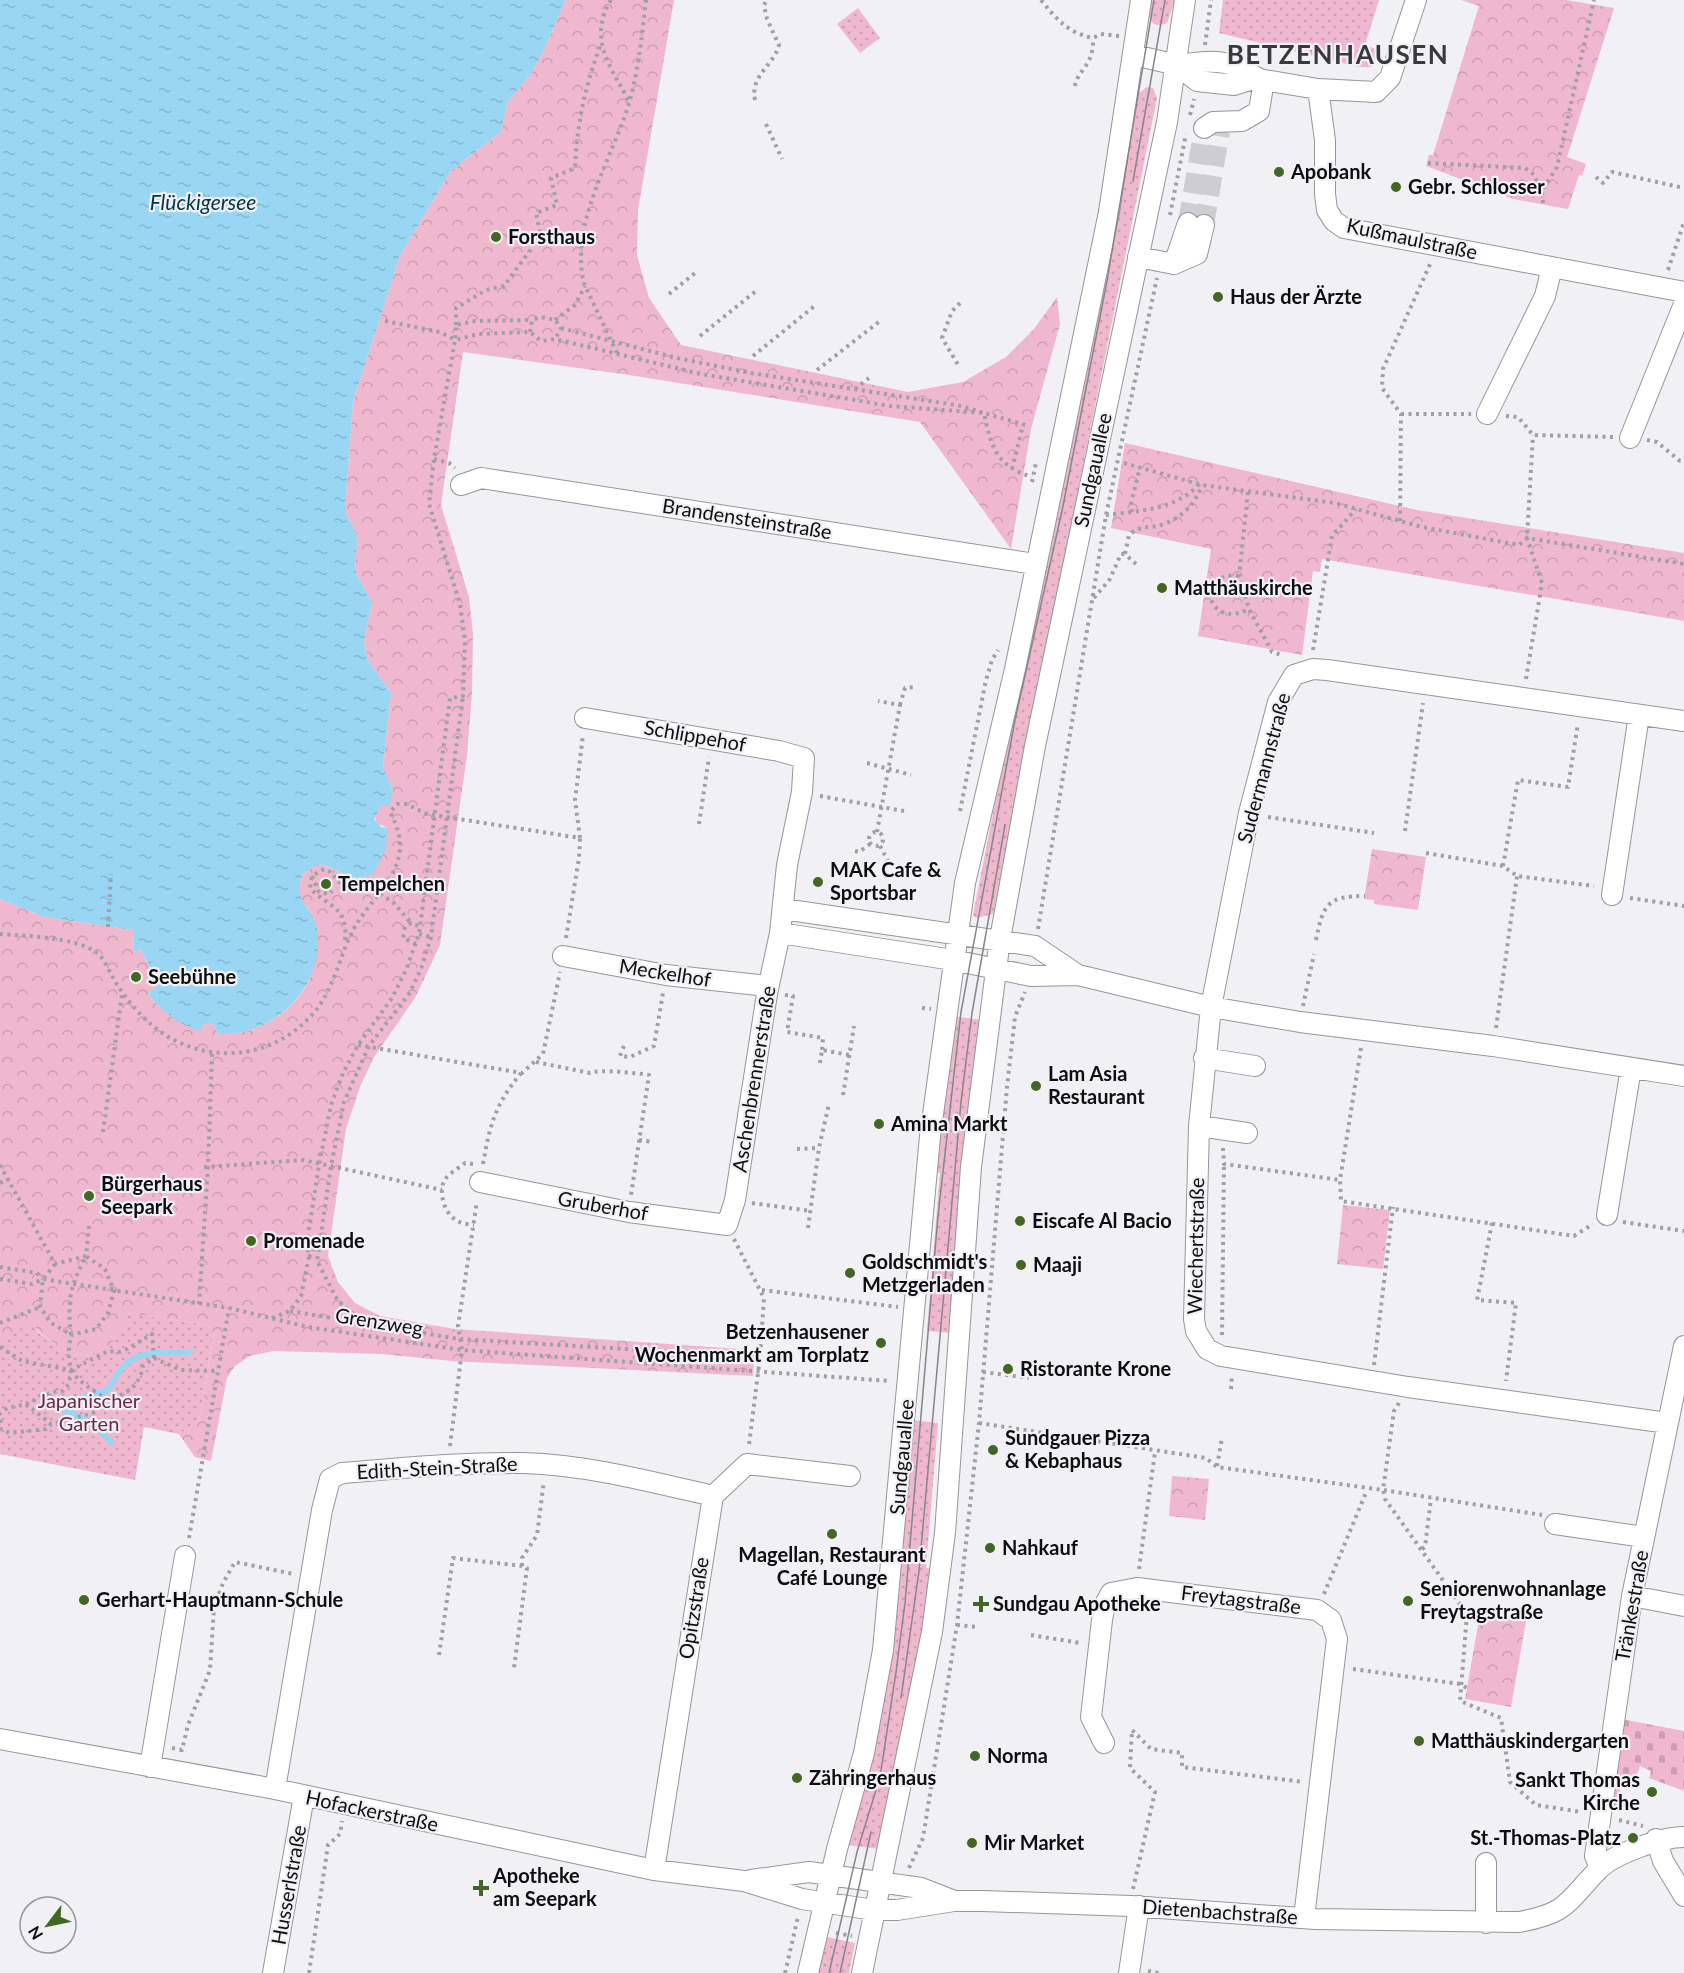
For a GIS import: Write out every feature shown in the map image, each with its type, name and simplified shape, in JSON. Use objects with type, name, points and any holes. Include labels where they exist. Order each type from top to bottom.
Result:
[{"type":"street","name":"Sundgauallee","points":[[808,1973],[817,1928],[834,1903],[841,1877],[883,1650],[920,1234],[946,1010],[965,883],[1015,669],[1109,212],[1141,0]]},
{"type":"street","name":"Sundgauallee","points":[[862,1973],[934,1621],[945,1533],[971,1167],[981,1079],[998,969],[1000,939],[1035,746],[1177,65],[1185,0]]},
{"type":"street","points":[[1134,55],[1177,65],[1202,61],[1239,67],[1260,79],[1318,89],[1376,92],[1390,78],[1416,0]]},
{"type":"street","points":[[1177,65],[1197,81],[1234,86],[1260,79]]},
{"type":"street","points":[[1217,126],[1242,121],[1259,111],[1260,79]]},
{"type":"street","name":"Kußmaulstraße","points":[[1318,89],[1325,140],[1327,210],[1334,221],[1344,228],[1684,292]]},
{"type":"street","points":[[1138,257],[1167,263],[1187,222]]},
{"type":"street","points":[[1487,414],[1545,296],[1552,267]]},
{"type":"street","points":[[1630,438],[1684,304]]},
{"type":"street","name":"Brandensteinstraße","points":[[460,485],[481,478],[1035,564]]},
{"type":"street","points":[[1313,669],[1684,722]]},
{"type":"street","name":"Sudermannstraße","points":[[1211,1008],[1249,813],[1278,702],[1294,675],[1313,669]]},
{"type":"street","points":[[1612,892],[1638,715]]},
{"type":"street","name":"Schlippehof","points":[[585,718],[711,739],[804,758]]},
{"type":"street","name":"Aschenbrennerstraße","points":[[727,1225],[735,1200],[768,990],[780,933],[787,865],[802,792],[804,758]]},
{"type":"street","points":[[783,909],[1000,939],[1035,946],[1078,975]]},
{"type":"street","points":[[780,933],[953,960],[1031,976],[1078,975],[1211,1008],[1300,1022],[1493,1046],[1684,1076]]},
{"type":"street","name":"Meckelhof","points":[[563,956],[666,975],[768,990]]},
{"type":"street","name":"Wiechertstraße","points":[[1211,1008],[1199,1128],[1194,1319],[1196,1331],[1207,1349],[1221,1356]]},
{"type":"street","points":[[1204,1063],[1253,1070]]},
{"type":"street","points":[[1607,1215],[1631,1068]]},
{"type":"street","points":[[1199,1128],[1246,1128]]},
{"type":"street","name":"Gruberhof","points":[[482,1174],[629,1212],[727,1225]]},
{"type":"street","name":"Tränkestraße","points":[[1600,1868],[1595,1856],[1632,1596],[1684,1347]]},
{"type":"street","points":[[1221,1356],[1408,1387],[1668,1423]]},
{"type":"street","name":"Edith-Stein-Straße","points":[[275,1789],[323,1501],[330,1479],[342,1473],[448,1464],[526,1463],[619,1474],[713,1496]]},
{"type":"street","points":[[713,1496],[747,1464],[850,1476]]},
{"type":"street","name":"Opitzstraße","points":[[654,1870],[713,1496]]},
{"type":"street","points":[[1555,1524],[1644,1537]]},
{"type":"street","points":[[150,1767],[185,1557]]},
{"type":"street","name":"Freytagstraße","points":[[1104,1743],[1091,1717],[1105,1604],[1111,1593],[1137,1588],[1317,1610],[1331,1620],[1337,1639],[1304,1918]]},
{"type":"street","points":[[1632,1596],[1684,1606]]},
{"type":"street","name":"Hofackerstraße","points":[[0,1739],[275,1789],[345,1806],[654,1870],[744,1881],[802,1899],[834,1903]]},
{"type":"street","name":"Husserlstraße","points":[[273,1973],[304,1796]]},
{"type":"street","name":"Dietenbachstraße","points":[[834,1903],[874,1910],[897,1910],[954,1901],[1135,1906],[1304,1918],[1519,1922],[1547,1917],[1567,1905],[1600,1868],[1656,1839],[1684,1837]]},
{"type":"street","points":[[1656,1839],[1663,1861],[1684,1896]]},
{"type":"street","points":[[1486,1863],[1486,1923]]},
{"type":"street","name":"Hofackerstraße","points":[[744,1881],[809,1872],[841,1877]]},
{"type":"street","name":"Dietenbachstraße","points":[[841,1877],[921,1888],[954,1901]]},
{"type":"street","points":[[1129,1973],[1135,1906]]},
{"type":"path","points":[[611,0],[603,19],[601,44],[603,55],[629,101]]},
{"type":"path","points":[[617,354],[585,286],[582,274],[582,253],[588,220],[602,173],[629,101],[640,56],[646,0]]},
{"type":"path","points":[[755,100],[753,90],[756,78],[771,64],[779,45],[767,19],[764,5],[766,0]]},
{"type":"path","points":[[1041,0],[1058,21],[1075,35],[1093,38],[1101,34],[1120,36]]},
{"type":"path","points":[[1202,61],[1211,0]]},
{"type":"path","points":[[1542,191],[1557,167],[1594,0]]},
{"type":"path","points":[[1076,86],[1076,79],[1089,64],[1093,52],[1093,38]]},
{"type":"path","points":[[385,321],[440,332],[455,340],[456,308],[486,290],[504,286],[527,256],[540,232],[536,213],[557,205],[551,178],[574,168],[577,125],[587,81],[601,44]]},
{"type":"path","points":[[1187,222],[1197,81]]},
{"type":"path","points":[[766,124],[782,159]]},
{"type":"path","points":[[1428,163],[1525,168],[1533,174],[1542,191],[1543,203]]},
{"type":"path","points":[[1596,177],[1603,183],[1612,172],[1684,188]]},
{"type":"path","points":[[1662,288],[1684,222]]},
{"type":"path","points":[[1400,521],[1401,414],[1382,388],[1383,369],[1438,247]]},
{"type":"path","points":[[1035,946],[1094,599],[1106,515],[1167,263]]},
{"type":"path","points":[[669,294],[694,273]]},
{"type":"path","points":[[555,320],[575,305],[585,286]]},
{"type":"path","points":[[700,336],[756,291]]},
{"type":"path","points":[[960,303],[952,311],[942,338],[960,368]]},
{"type":"path","points":[[753,356],[817,304]]},
{"type":"path","points":[[456,325],[475,321],[532,320],[541,317],[555,320],[561,328],[677,358],[855,390],[962,406],[1029,426]]},
{"type":"path","points":[[532,320],[530,332],[541,342],[555,339],[700,374],[793,391],[890,406],[984,413]]},
{"type":"path","points":[[817,370],[880,321]]},
{"type":"path","points":[[555,339],[561,328]]},
{"type":"path","points":[[855,390],[869,378]]},
{"type":"path","points":[[984,413],[990,441],[1002,462],[1032,477]]},
{"type":"path","points":[[1401,414],[1487,414],[1518,417],[1533,435],[1527,538],[1542,583],[1522,699]]},
{"type":"path","points":[[1012,469],[1023,424]]},
{"type":"path","points":[[1533,435],[1630,438],[1658,442],[1680,461],[1684,461]]},
{"type":"path","points":[[1124,463],[1200,484],[1335,503],[1400,521],[1519,545],[1527,538]]},
{"type":"path","points":[[1132,512],[1131,504],[1140,467]]},
{"type":"path","points":[[1106,515],[1171,503],[1191,494],[1200,484]]},
{"type":"path","points":[[1125,554],[1129,535],[1143,526],[1163,525],[1188,510],[1196,502],[1200,484]]},
{"type":"path","points":[[1248,492],[1239,576],[1249,609],[1272,652],[1282,655]]},
{"type":"path","points":[[1313,669],[1313,652],[1330,544],[1342,524],[1356,509]]},
{"type":"path","points":[[1527,538],[1684,564]]},
{"type":"path","points":[[1094,599],[1110,579],[1121,554],[1125,554]]},
{"type":"path","points":[[1125,554],[1136,564]]},
{"type":"path","points":[[1239,576],[1220,578],[1211,587],[1209,594],[1212,605],[1221,612],[1233,614],[1249,609]]},
{"type":"path","points":[[364,1324],[339,1301],[327,1282],[317,1261],[318,1244],[345,1102],[369,1046],[409,994],[421,969],[431,937],[465,684]]},
{"type":"path","points":[[1405,831],[1425,684]]},
{"type":"path","points":[[870,844],[869,837],[877,832],[900,705],[905,688],[916,687]]},
{"type":"path","points":[[290,1311],[301,1296],[309,1257],[307,1242],[331,1105],[357,1045],[392,998],[421,927],[450,698],[463,696]]},
{"type":"path","points":[[878,701],[900,705]]},
{"type":"path","points":[[1503,866],[1518,780],[1568,787],[1580,707]]},
{"type":"path","points":[[448,1464],[462,1350],[458,1326],[489,1134],[498,1104],[522,1073],[543,1054],[563,956],[579,858],[580,838],[575,800],[585,718]]},
{"type":"path","points":[[699,824],[711,739]]},
{"type":"path","points":[[867,763],[911,775]]},
{"type":"path","points":[[1539,783],[1540,776]]},
{"type":"path","points":[[802,792],[904,811]]},
{"type":"path","points":[[0,934],[85,946],[99,954],[122,993],[141,1016],[171,1039],[188,1048],[231,1055],[275,1043],[294,1031],[322,1001],[333,983],[345,944],[363,915],[380,894],[398,863],[402,847],[399,828],[390,812],[398,804],[406,804],[419,812],[435,815],[580,838]]},
{"type":"path","points":[[1249,813],[1374,833]]},
{"type":"path","points":[[877,832],[883,837],[879,846]]},
{"type":"path","points":[[870,844],[879,846],[888,861]]},
{"type":"path","points":[[855,851],[860,852],[870,844]]},
{"type":"path","points":[[1426,853],[1503,866],[1517,876],[1684,906]]},
{"type":"path","points":[[345,944],[345,926],[342,915],[333,904],[312,891],[309,886],[312,876],[320,869],[328,870],[344,885],[361,891],[376,887],[390,876]]},
{"type":"path","points":[[108,927],[111,874]]},
{"type":"path","points":[[312,876],[319,892],[329,894],[332,891]]},
{"type":"path","points":[[1493,1046],[1517,876]]},
{"type":"path","points":[[380,894],[393,903],[411,923],[421,927]]},
{"type":"path","points":[[1316,939],[1325,908],[1329,903],[1347,896],[1365,896]]},
{"type":"path","points":[[411,923],[405,927],[403,938],[416,944]]},
{"type":"path","points":[[419,934],[431,937]]},
{"type":"path","points":[[1300,1022],[1314,954]]},
{"type":"path","points":[[624,1046],[620,1056],[630,1057],[654,1046],[666,975]]},
{"type":"path","points":[[885,1856],[911,1858],[923,1838],[957,1625],[979,1423],[1015,1017],[1031,976]]},
{"type":"path","points":[[768,990],[793,996],[787,1032],[824,1038],[820,1063]]},
{"type":"path","points":[[103,1132],[122,993]]},
{"type":"path","points":[[922,1008],[946,1010]]},
{"type":"path","points":[[992,1016],[1015,1017]]},
{"type":"path","points":[[843,1095],[854,1026]]},
{"type":"path","points":[[1364,1030],[1340,1180],[1341,1201],[1574,1236],[1607,1215],[1613,1220],[1684,1231]]},
{"type":"path","points":[[357,1045],[522,1073]]},
{"type":"path","points":[[822,1050],[849,1055]]},
{"type":"path","points":[[199,1304],[212,1053]]},
{"type":"path","points":[[536,1062],[590,1073],[596,1071],[619,1074],[627,1071],[649,1075],[629,1212]]},
{"type":"path","points":[[808,1228],[819,1148],[829,1104]]},
{"type":"path","points":[[1199,1128],[1224,1148],[1221,1356]]},
{"type":"path","points":[[639,1140],[653,1142]]},
{"type":"path","points":[[797,1149],[819,1148]]},
{"type":"path","points":[[206,1167],[303,1161],[442,1190]]},
{"type":"path","points":[[474,1225],[452,1218],[446,1210],[442,1190],[445,1179],[465,1163],[482,1174]]},
{"type":"path","points":[[1224,1164],[1340,1180]]},
{"type":"path","points":[[0,1165],[56,1264]]},
{"type":"path","points":[[0,1183],[8,1180]]},
{"type":"path","points":[[735,1200],[811,1211]]},
{"type":"path","points":[[1372,1380],[1393,1208]]},
{"type":"path","points":[[1492,1223],[1477,1300],[1516,1303],[1503,1400]]},
{"type":"path","points":[[727,1225],[762,1290],[764,1298],[760,1357],[747,1464]]},
{"type":"path","points":[[89,1226],[86,1256],[72,1283],[68,1306],[71,1335],[68,1356],[72,1378],[63,1391],[52,1392],[26,1404],[7,1408],[0,1414],[1,1428],[10,1434],[32,1432],[46,1429],[51,1424],[93,1413],[104,1398],[131,1390],[140,1382],[143,1366],[154,1357]]},
{"type":"path","points":[[309,1257],[318,1244]]},
{"type":"path","points":[[86,1256],[105,1269],[114,1291],[108,1313],[96,1329],[71,1335],[51,1323],[40,1307],[43,1279],[56,1264],[86,1256]]},
{"type":"path","points":[[0,1267],[37,1273],[43,1279]]},
{"type":"path","name":"Grenzweg","points":[[0,1279],[32,1284],[43,1279],[72,1283],[228,1308],[308,1327],[462,1350],[894,1382]]},
{"type":"path","points":[[762,1290],[898,1307]]},
{"type":"path","points":[[0,1323],[40,1307]]},
{"type":"path","points":[[185,1557],[228,1308]]},
{"type":"path","points":[[272,1318],[290,1311],[459,1339],[760,1357]]},
{"type":"path","points":[[376,1337],[378,1326]]},
{"type":"path","points":[[0,1347],[22,1361],[71,1370],[108,1351],[119,1352],[127,1349],[152,1334],[154,1357]]},
{"type":"path","points":[[154,1357],[180,1370],[217,1371]]},
{"type":"path","points":[[71,1370],[86,1388],[104,1398]]},
{"type":"path","points":[[983,1372],[1029,1378]]},
{"type":"path","points":[[1408,1387],[1406,1396],[1394,1411],[1383,1490],[1385,1498],[1467,1614],[1460,1701],[1501,1718],[1510,1782],[1536,1805],[1601,1815]]},
{"type":"path","points":[[26,1404],[51,1424]]},
{"type":"path","points":[[979,1423],[1155,1452],[1206,1458],[1217,1467],[1553,1516],[1555,1524]]},
{"type":"path","points":[[1217,1467],[1222,1438]]},
{"type":"path","points":[[1137,1588],[1155,1452]]},
{"type":"path","points":[[522,1566],[522,1558],[537,1535],[546,1466]]},
{"type":"path","points":[[1317,1610],[1367,1490]]},
{"type":"path","points":[[1422,1550],[1425,1547],[1431,1498]]},
{"type":"path","points":[[440,1655],[453,1558],[522,1566],[526,1568],[514,1668]]},
{"type":"path","points":[[154,1744],[182,1750],[188,1725],[210,1670],[214,1607],[223,1583],[235,1562],[310,1578]]},
{"type":"path","points":[[957,1625],[977,1627]]},
{"type":"path","points":[[1031,1635],[1100,1646]]},
{"type":"path","points":[[1334,1667],[1460,1684],[1467,1688]]},
{"type":"path","points":[[1135,1906],[1135,1874],[1155,1792],[1130,1768],[1132,1730],[1151,1749],[1182,1753],[1182,1767],[1319,1784]]},
{"type":"path","points":[[311,1973],[328,1845],[340,1834],[345,1806]]},
{"type":"path","points":[[785,1973],[802,1899]]},
{"type":"path","points":[[796,1925],[869,1940]]},
{"type":"green space","points":[[566,0],[674,0],[638,210],[637,255],[649,298],[681,345],[908,392],[963,382],[1006,357],[1034,329],[1057,297],[1060,324],[1031,429],[1011,549],[920,422],[629,375],[463,352],[441,505],[469,597],[473,633],[472,693],[467,755],[440,945],[415,998],[374,1057],[360,1087],[346,1129],[328,1256],[338,1282],[355,1303],[380,1316],[455,1329],[755,1350],[753,1376],[452,1361],[382,1354],[273,1351],[250,1356],[235,1366],[227,1378],[211,1461],[195,1457],[179,1434],[199,1421],[214,1334],[208,1325],[128,1313],[123,1326],[111,1344],[95,1353],[73,1356],[60,1355],[58,1346],[39,1332],[32,1323],[0,1339],[0,899],[44,917],[133,930],[134,952],[141,950],[159,986],[148,994],[171,1016],[200,1030],[203,1025],[209,1023],[215,1026],[217,1034],[251,1030],[283,1013],[306,987],[313,971],[316,944],[312,916],[298,891],[303,875],[315,866],[324,865],[352,877],[373,875],[388,828],[376,823],[375,813],[393,790],[383,768],[391,693],[368,660],[364,642],[372,602],[357,575],[355,565],[358,537],[345,511],[353,402],[400,256],[451,171],[501,132],[508,102],[531,74]]},
{"type":"green space","points":[[1148,0],[1175,0],[1167,23],[1156,25],[1153,23],[1149,15]]},
{"type":"green space","points":[[1223,0],[1379,0],[1365,45],[1381,51],[1378,61],[1371,67],[1359,67],[1219,33]]},
{"type":"green space","points":[[1461,0],[1566,0],[1614,8],[1567,157],[1586,164],[1582,176],[1579,175],[1568,209],[1513,199],[1426,166],[1429,155],[1433,155],[1479,6]]},
{"type":"green space","points":[[858,8],[880,38],[860,53],[837,24]]},
{"type":"green space","points":[[1147,87],[1153,88],[1157,98],[993,914],[976,918],[973,915],[1134,97]]},
{"type":"green space","points":[[1125,443],[1417,510],[1684,553],[1684,621],[1322,559],[1320,572],[1313,571],[1302,655],[1198,636],[1211,549],[1111,528]]},
{"type":"green space","points":[[1372,849],[1426,857],[1418,910],[1374,904],[1374,900],[1364,899]]},
{"type":"green space","points":[[952,1016],[982,1020],[951,1333],[927,1331],[940,1173],[932,1171]]},
{"type":"green space","points":[[1343,1205],[1390,1210],[1383,1269],[1337,1264]]},
{"type":"green space","name":"Japanischer Garten","points":[[128,1313],[208,1325],[214,1333],[199,1421],[179,1434],[144,1427],[135,1480],[0,1454],[0,1326],[29,1314],[38,1332],[58,1346],[60,1354],[84,1355],[103,1349],[111,1343]]},
{"type":"green space","points":[[912,1420],[938,1423],[926,1568],[935,1570],[879,1849],[848,1845]]},
{"type":"green space","points":[[1172,1476],[1209,1479],[1205,1520],[1169,1516]]},
{"type":"green space","points":[[1480,1614],[1526,1621],[1511,1707],[1465,1699]]},
{"type":"green space","points":[[1621,1719],[1684,1731],[1684,1791],[1649,1778],[1651,1771],[1640,1766],[1637,1776],[1628,1776],[1620,1785],[1620,1794],[1627,1799],[1623,1810],[1612,1806]]},
{"type":"green space","points":[[822,1936],[855,1943],[849,1973],[818,1973]]},
{"type":"water","name":"Flückigersee","points":[[0,0],[566,0],[531,74],[508,102],[501,132],[451,171],[400,256],[353,402],[345,511],[358,537],[355,565],[357,575],[372,602],[364,642],[368,660],[391,693],[383,767],[393,790],[390,806],[381,806],[374,819],[381,827],[388,828],[386,849],[373,875],[352,877],[320,865],[303,875],[300,884],[301,898],[315,921],[317,929],[318,950],[313,970],[304,989],[276,1018],[238,1033],[217,1034],[215,1026],[209,1023],[203,1025],[200,1031],[177,1021],[159,1006],[148,994],[159,985],[141,950],[134,952],[133,930],[44,917],[0,899]]},
{"type":"waterway","points":[[111,1442],[92,1423],[58,1407],[62,1403],[106,1391],[122,1368],[138,1357],[154,1353],[190,1352]]},
{"type":"tunnel","points":[[1188,223],[1204,128]]},
{"type":"tunnel","points":[[1204,225],[1220,131]]},
{"type":"tram line","points":[[829,1973],[857,1852],[880,1777],[896,1672],[905,1603],[938,1216],[961,1012],[1015,720],[1062,511],[1107,281],[1154,0]]},
{"type":"tram line","points":[[1133,181],[1165,0]]},
{"type":"tram line","points":[[901,1698],[919,1571],[961,1102],[972,1013],[1005,825]]},
{"type":"tram line","points":[[840,1973],[871,1832]]},
{"type":"place","name":"Apobank","points":[[1279,172]]},
{"type":"place","name":"Gebr. Schlosser","points":[[1396,187]]},
{"type":"place","name":"Forsthaus","points":[[496,237]]},
{"type":"place","name":"Haus der Ärzte","points":[[1218,297]]},
{"type":"place","name":"Matthäuskirche","points":[[1162,588]]},
{"type":"place","name":"MAK Cafe & Sportsbar","points":[[818,882]]},
{"type":"place","name":"Tempelchen","points":[[326,884]]},
{"type":"place","name":"Seebühne","points":[[136,977]]},
{"type":"place","name":"Lam Asia Restaurant","points":[[1036,1086]]},
{"type":"place","name":"Amina Markt","points":[[879,1124]]},
{"type":"place","name":"Bürgerhaus Seepark","points":[[89,1196]]},
{"type":"place","name":"Eiscafe Al Bacio","points":[[1020,1221]]},
{"type":"place","name":"Promenade","points":[[251,1241]]},
{"type":"place","name":"Maaji","points":[[1021,1265]]},
{"type":"place","name":"Goldschmidt's Metzgerladen","points":[[850,1273]]},
{"type":"place","name":"Betzenhausener Wochenmarkt am Torplatz","points":[[881,1343]]},
{"type":"place","name":"Ristorante Krone","points":[[1008,1369]]},
{"type":"place","name":"Sundgauer Pizza & Kebaphaus","points":[[993,1450]]},
{"type":"place","name":"Magellan, Restaurant Café Lounge","points":[[832,1534]]},
{"type":"place","name":"Nahkauf","points":[[990,1548]]},
{"type":"place","name":"Gerhart-Hauptmann-Schule","points":[[84,1600]]},
{"type":"place","name":"Seniorenwohnanlage Freytagstraße","points":[[1408,1601]]},
{"type":"place","name":"Sundgau Apotheke","points":[[981,1604]]},
{"type":"place","name":"Matthäuskindergarten","points":[[1419,1741]]},
{"type":"place","name":"Norma","points":[[975,1756]]},
{"type":"place","name":"Zähringerhaus","points":[[797,1778]]},
{"type":"place","name":"Sankt Thomas Kirche","points":[[1652,1792]]},
{"type":"place","name":"St.-Thomas-Platz","points":[[1633,1838]]},
{"type":"place","name":"Mir Market","points":[[972,1843]]},
{"type":"place","name":"Apotheke am Seepark","points":[[481,1888]]},
{"type":"district","name":"BETZENHAUSEN","points":[[1338,55]]}]
